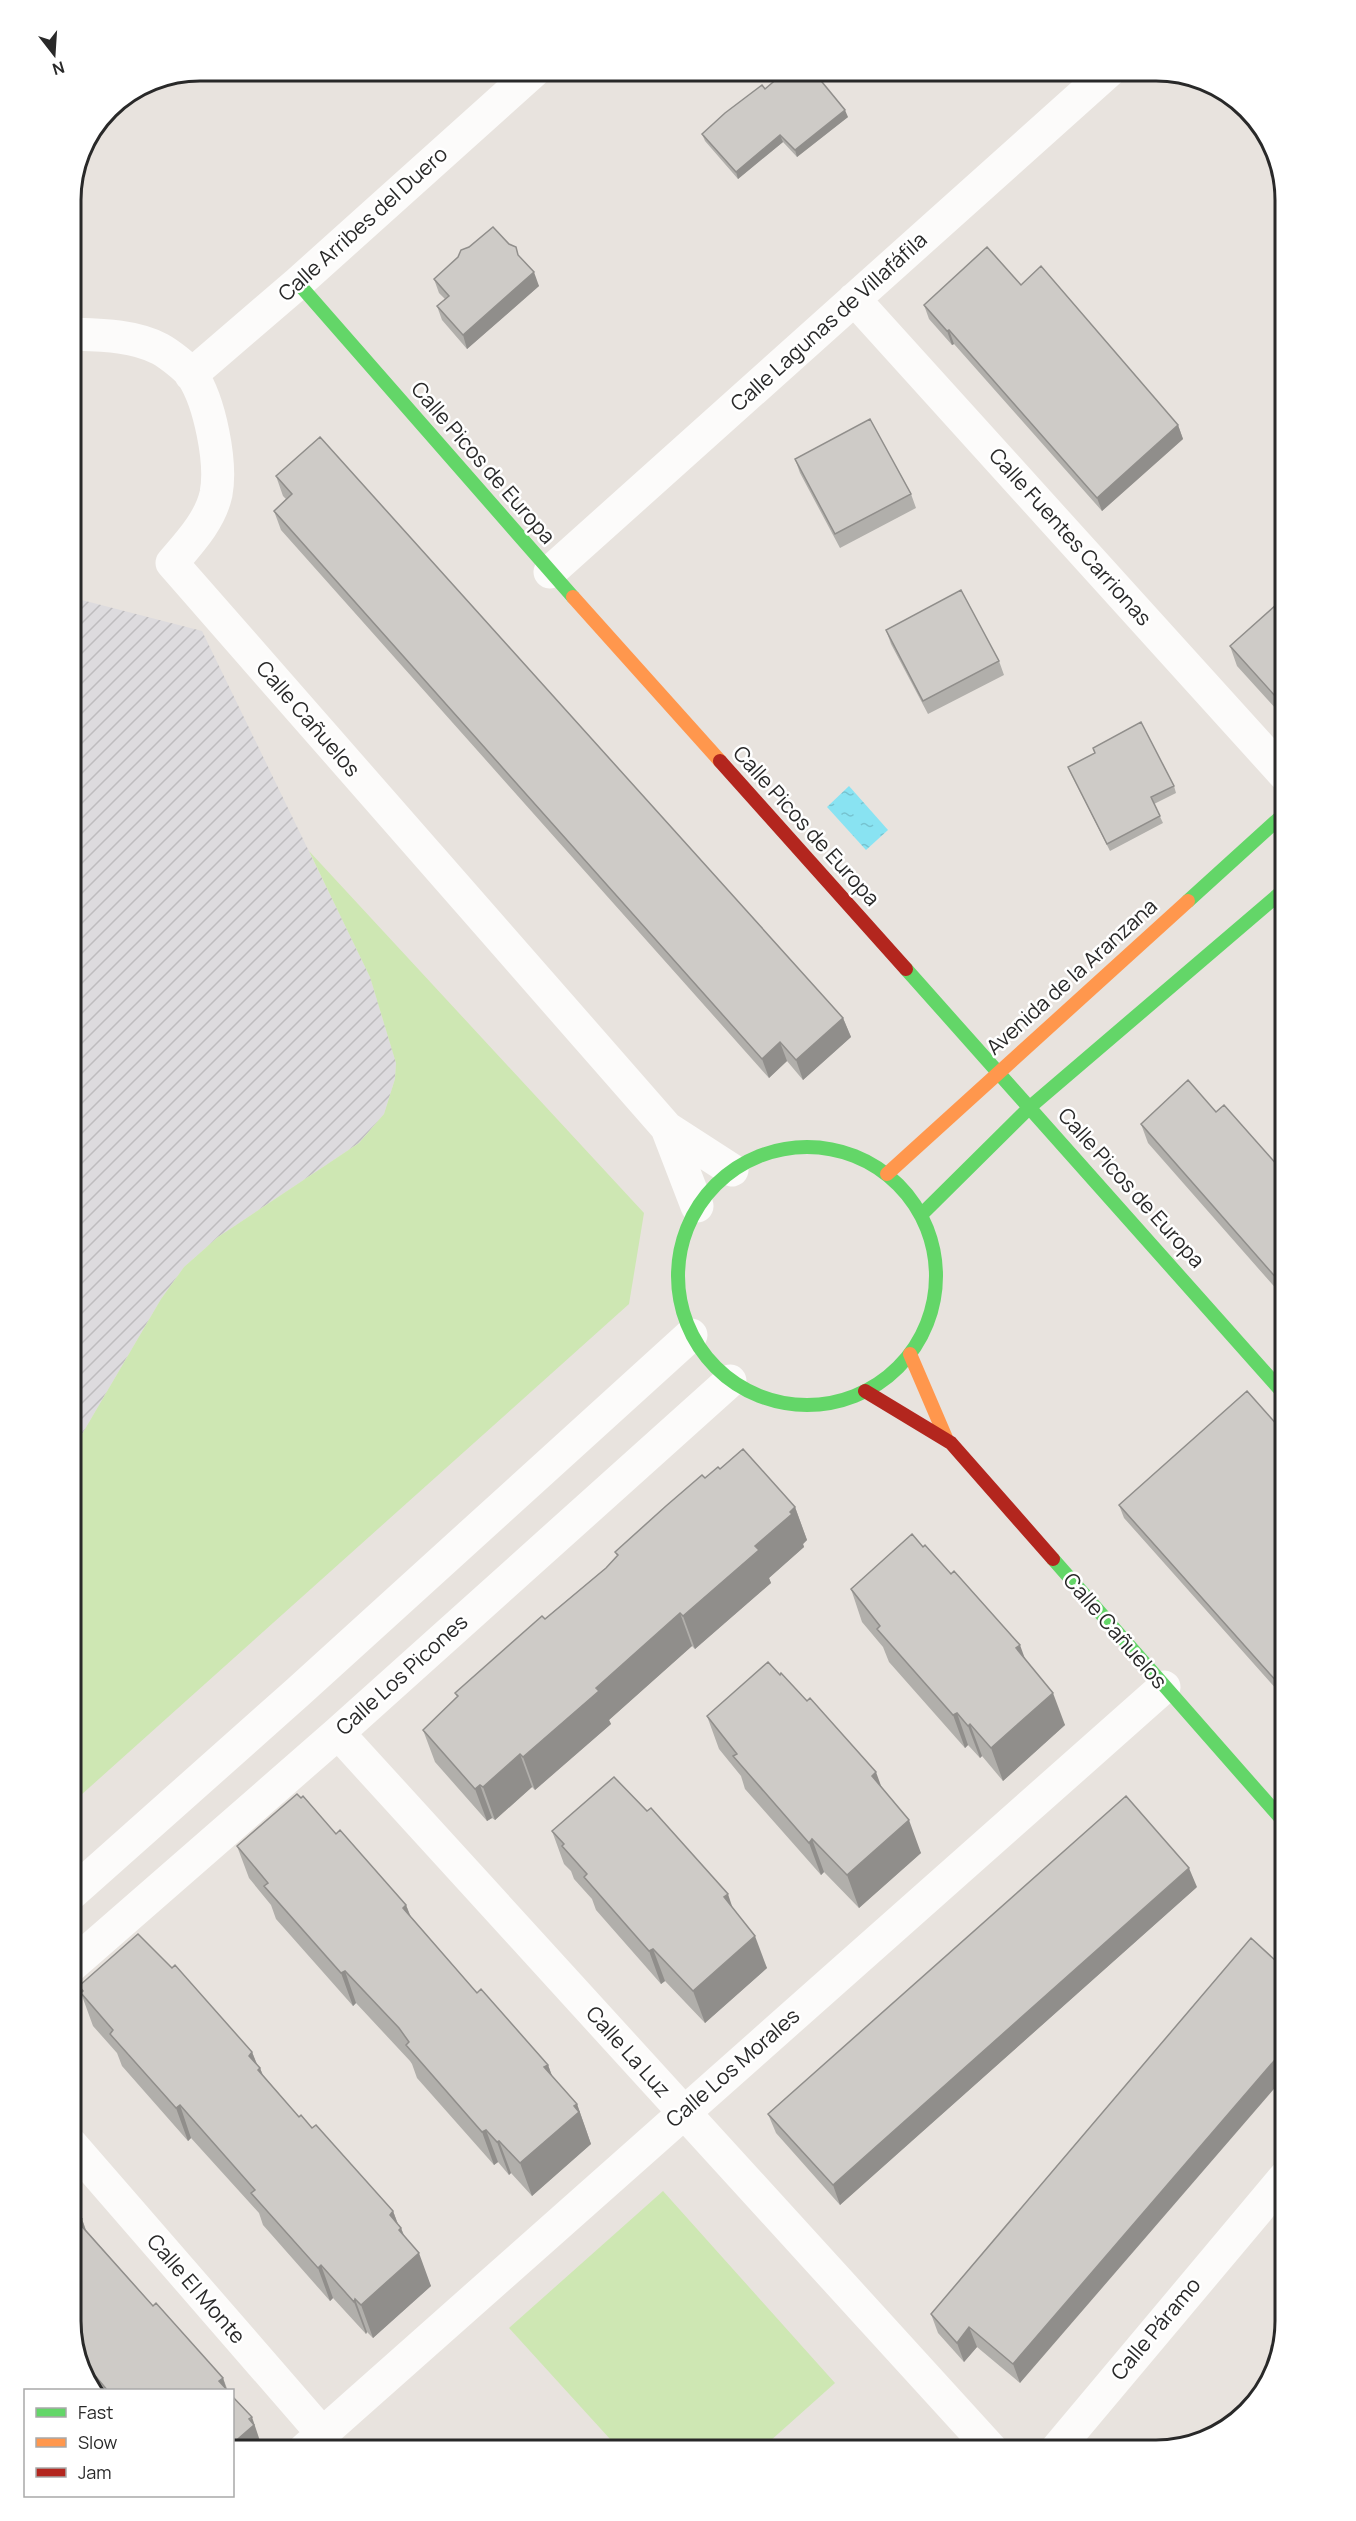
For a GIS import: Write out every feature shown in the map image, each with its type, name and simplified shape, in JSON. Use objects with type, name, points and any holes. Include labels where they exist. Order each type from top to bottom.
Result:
[{"type":"street","name":"Calle Arribes del Duero","points":[[191,375],[298,283],[523,81]]},
{"type":"street","name":"Calle Lagunas de Villafáfila","points":[[550,572],[1098,81]]},
{"type":"street","name":"Calle Picos de Europa","points":[[298,283],[550,572],[1275,1383]]},
{"type":"street","name":"Calle Fuentes Carrionas","points":[[854,299],[1275,763]]},
{"type":"street","name":"Calle Cañuelos","points":[[81,334],[117,336],[160,349],[191,375],[205,405],[216,440],[216,495],[199,532],[172,563],[667,1128],[732,1170]]},
{"type":"street","name":"Avenida de la Aranzana","points":[[887,1174],[998,1071],[1275,823]]},
{"type":"street","points":[[921,1215],[1030,1107],[1275,898]]},
{"type":"street","name":"Calle Cañuelos","points":[[667,1128],[697,1206]]},
{"type":"street","points":[[814,1146],[848,1153],[887,1174],[906,1192],[921,1215],[932,1244],[936,1272],[932,1309],[923,1332],[910,1354],[890,1375],[865,1391],[818,1405],[796,1405],[759,1397],[730,1381],[712,1365],[691,1335],[678,1296],[677,1262],[688,1223],[697,1206],[713,1186],[732,1170],[745,1162],[781,1149],[814,1146]]},
{"type":"street","points":[[81,1884],[298,1692],[691,1335]]},
{"type":"street","name":"Calle Cañuelos","points":[[910,1354],[946,1438],[1275,1811]]},
{"type":"street","name":"Calle Los Picones","points":[[81,1956],[338,1733],[730,1381]]},
{"type":"street","name":"Calle Cañuelos","points":[[865,1391],[946,1438]]},
{"type":"street","name":"Calle Los Morales","points":[[315,2440],[1164,1687]]},
{"type":"street","name":"Calle La Luz","points":[[338,1733],[983,2440]]},
{"type":"street","name":"Calle El Monte","points":[[81,2157],[311,2440]]},
{"type":"street","name":"Calle Páramo","points":[[1065,2440],[1272,2203]]},
{"type":"shaded area","points":[[81,600],[202,631],[370,977],[396,1063],[395,1079],[384,1114],[359,1143],[218,1237],[184,1267],[161,1299],[81,1436]]},
{"type":"green space","points":[[309,851],[644,1213],[629,1304],[81,1795],[81,1436],[161,1299],[184,1267],[218,1237],[359,1143],[384,1114],[395,1079],[396,1063],[370,977]]},
{"type":"green space","points":[[663,2191],[835,2383],[771,2440],[611,2440],[509,2328]]},
{"type":"water","points":[[849,786],[888,830],[866,850],[827,807]]},
{"type":"building","points":[[774,81],[821,81],[845,110],[795,150],[780,135],[736,172],[702,134],[762,85],[765,89]]},
{"type":"building","points":[[493,227],[509,244],[516,247],[518,255],[534,272],[463,335],[437,306],[449,296],[434,279],[458,257],[461,250],[469,247]]},
{"type":"building","points":[[987,247],[1021,285],[1041,266],[1178,425],[1097,498],[949,330],[947,331],[924,305]]},
{"type":"building","points":[[870,419],[911,494],[835,534],[795,459]]},
{"type":"building","points":[[320,437],[843,1018],[796,1060],[780,1042],[762,1059],[274,511],[292,494],[276,476]]},
{"type":"building","points":[[961,590],[999,661],[923,701],[886,630]]},
{"type":"building","points":[[1275,606],[1275,696],[1230,646]]},
{"type":"building","points":[[1141,722],[1174,786],[1151,797],[1160,816],[1107,844],[1068,767],[1095,753],[1093,748]]},
{"type":"building","points":[[1188,1080],[1216,1112],[1224,1105],[1275,1163],[1275,1276],[1141,1124]]},
{"type":"building","points":[[1247,1391],[1275,1423],[1275,1680],[1119,1505]]},
{"type":"building","points":[[743,1449],[795,1507],[790,1512],[792,1514],[755,1546],[759,1550],[683,1616],[680,1613],[596,1688],[599,1691],[523,1757],[520,1754],[483,1787],[480,1785],[475,1789],[423,1730],[458,1696],[455,1693],[542,1616],[545,1619],[606,1568],[618,1555],[615,1552],[666,1506],[702,1475],[705,1478],[718,1467],[720,1469]]},
{"type":"building","points":[[912,1534],[951,1574],[954,1571],[1020,1645],[1016,1648],[1053,1693],[991,1748],[970,1724],[968,1726],[957,1713],[953,1715],[877,1629],[880,1626],[851,1589]]},
{"type":"building","points":[[768,1662],[807,1701],[810,1698],[876,1772],[872,1776],[909,1820],[847,1875],[812,1839],[809,1843],[733,1756],[737,1754],[707,1716]]},
{"type":"building","points":[[614,1777],[647,1811],[651,1808],[728,1894],[724,1897],[755,1936],[693,1991],[653,1949],[649,1951],[584,1877],[587,1874],[552,1831]]},
{"type":"building","points":[[297,1794],[301,1798],[303,1796],[336,1834],[340,1830],[406,1905],[403,1908],[477,1993],[481,1989],[548,2065],[544,2067],[577,2104],[574,2106],[579,2112],[520,2163],[486,2130],[482,2132],[406,2045],[409,2042],[399,2028],[345,1971],[341,1973],[264,1886],[268,1883],[237,1846]]},
{"type":"building","points":[[1126,1796],[1189,1868],[833,2185],[768,2114]]},
{"type":"building","points":[[138,1934],[172,1968],[175,1965],[252,2052],[249,2056],[260,2068],[258,2070],[299,2117],[301,2115],[312,2128],[316,2125],[393,2211],[390,2215],[401,2228],[399,2230],[419,2253],[361,2305],[355,2299],[354,2302],[321,2265],[318,2268],[251,2193],[255,2190],[180,2105],[176,2108],[110,2034],[113,2030],[81,1993],[83,1991],[81,1984]]},
{"type":"building","points":[[1251,1938],[1275,1960],[1275,2060],[1013,2364],[969,2327],[957,2343],[931,2314]]},
{"type":"building","points":[[81,2225],[153,2306],[156,2303],[223,2378],[219,2381],[226,2389],[106,2389],[94,2375],[83,2344]]},
{"type":"building","points":[[234,2398],[252,2417],[249,2419],[254,2425],[234,2440]]},
{"type":"traffic: fast","points":[[298,283],[573,597]]},
{"type":"traffic: fast","points":[[1188,901],[1275,822]]},
{"type":"traffic: fast","points":[[921,1215],[1030,1107],[1275,898]]},
{"type":"traffic: fast","points":[[906,969],[1275,1384]]},
{"type":"traffic: fast","points":[[807,1147],[832,1149],[868,1162],[889,1176],[907,1194],[926,1227],[934,1251],[936,1276],[934,1301],[921,1337],[907,1358],[889,1376],[856,1395],[832,1403],[807,1405],[782,1403],[746,1390],[725,1376],[707,1358],[688,1325],[680,1301],[678,1276],[680,1251],[693,1215],[707,1194],[725,1176],[758,1157],[782,1149],[807,1147]]},
{"type":"traffic: fast","points":[[1053,1559],[1275,1812]]},
{"type":"traffic: slow","points":[[573,597],[720,761]]},
{"type":"traffic: slow","points":[[887,1174],[1188,901]]},
{"type":"traffic: slow","points":[[910,1354],[946,1438]]},
{"type":"traffic: jam","points":[[720,761],[906,969]]},
{"type":"traffic: jam","points":[[865,1391],[951,1443],[1053,1559]]}]
